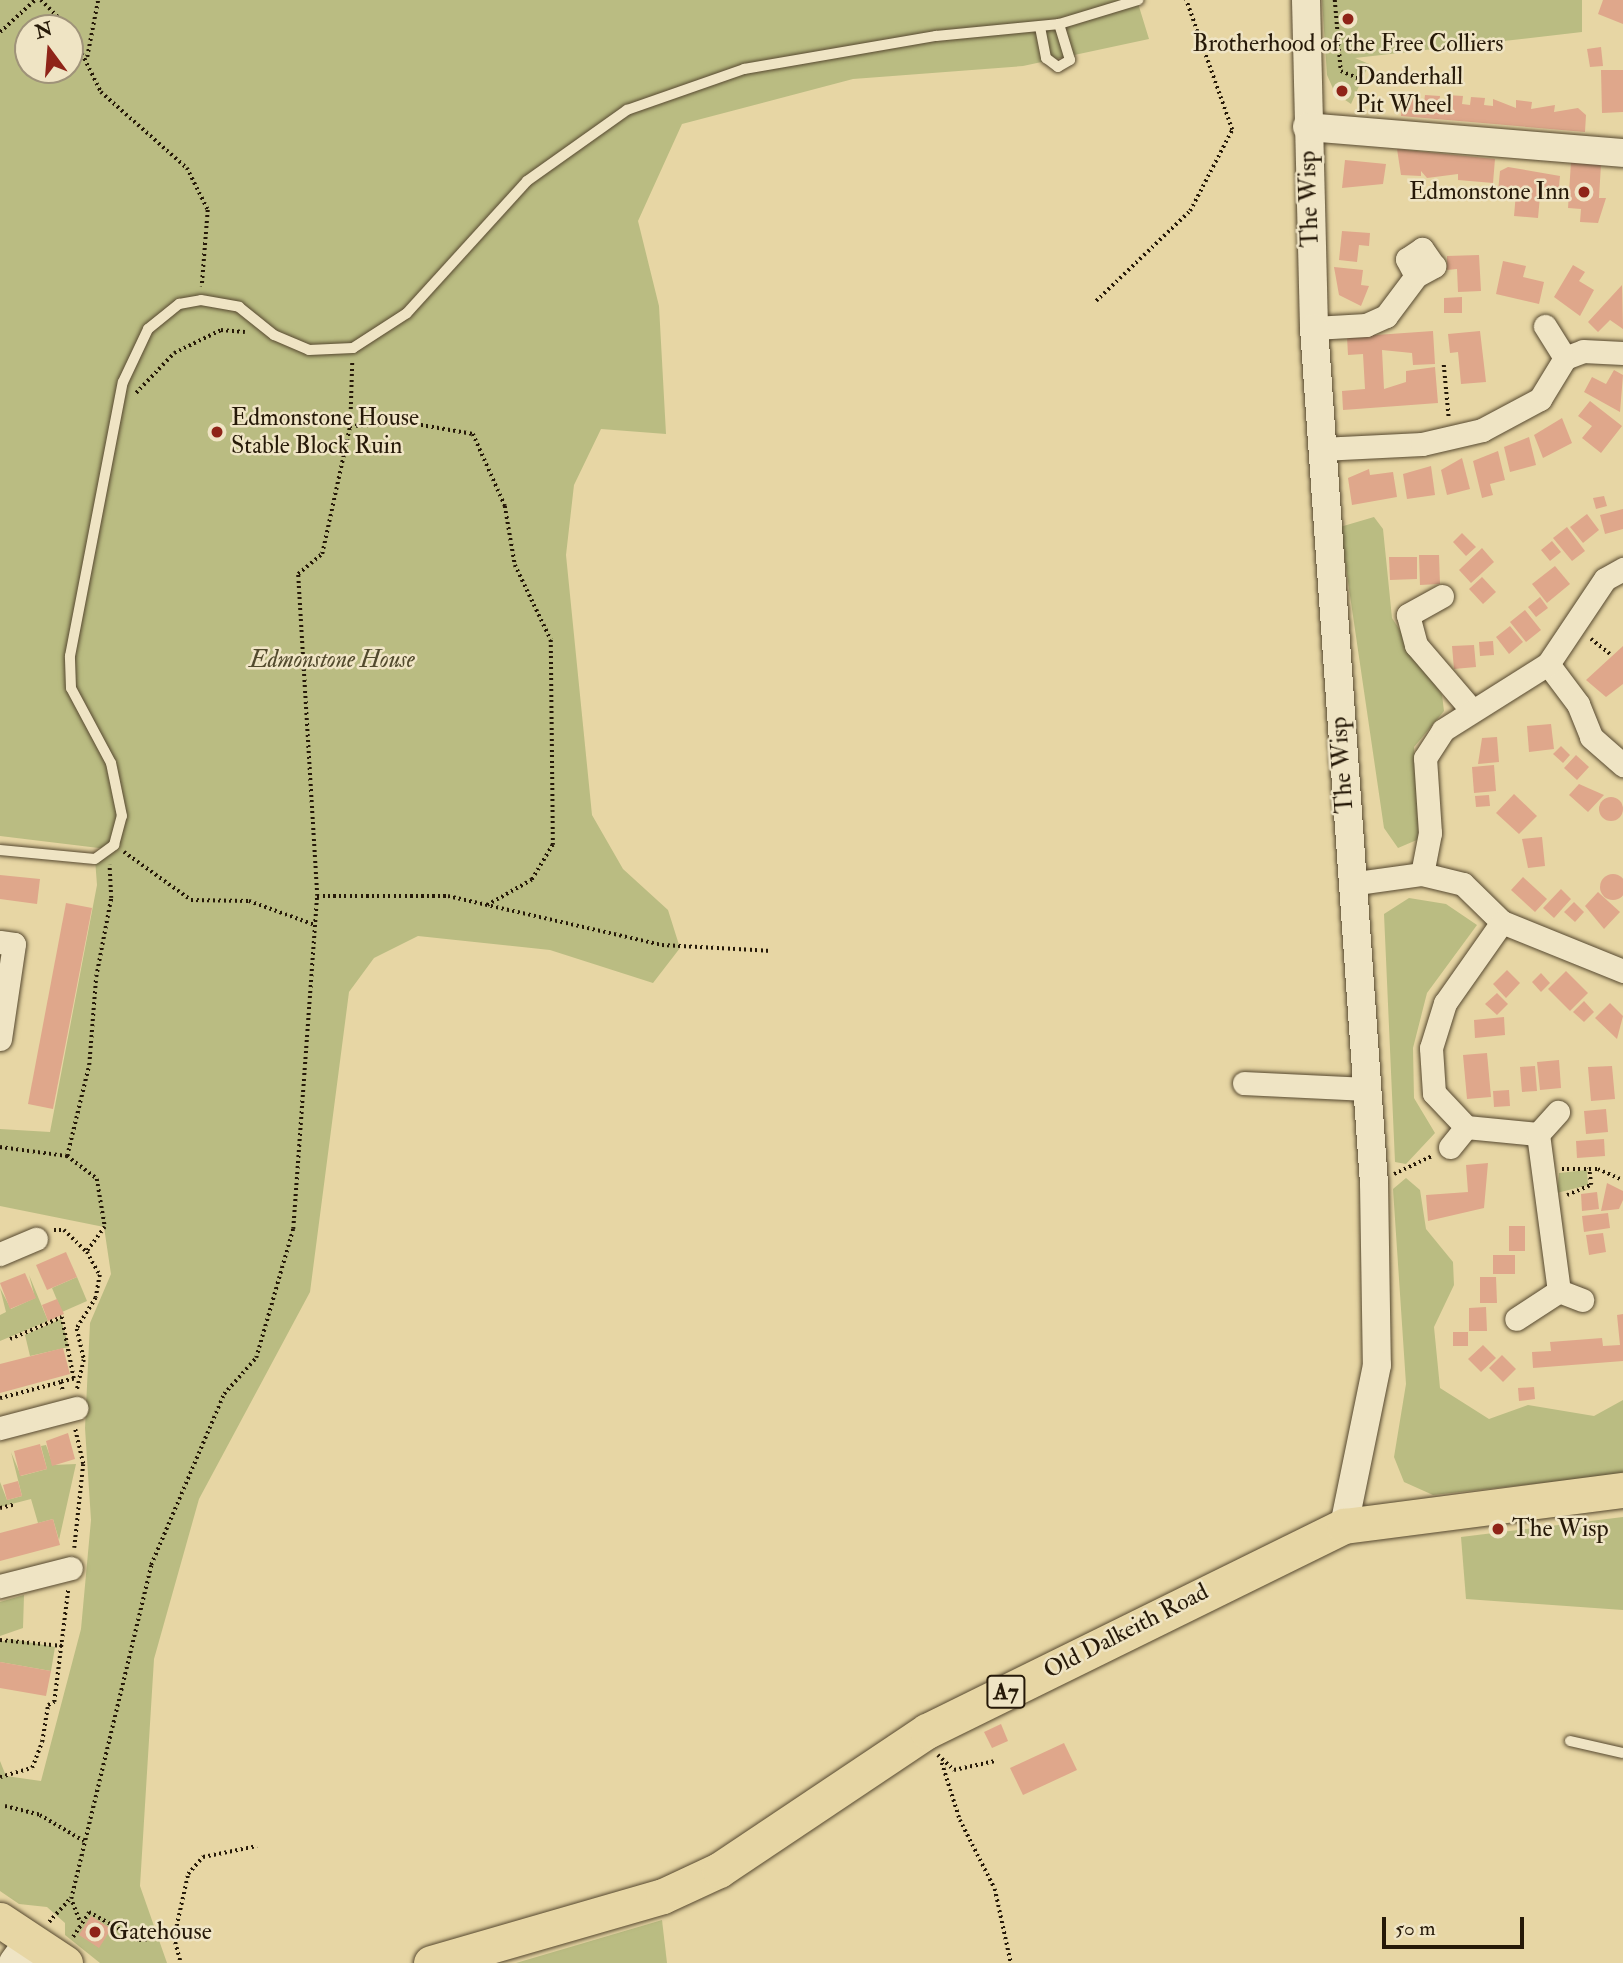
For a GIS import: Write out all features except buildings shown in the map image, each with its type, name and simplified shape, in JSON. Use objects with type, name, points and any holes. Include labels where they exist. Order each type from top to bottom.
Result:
[{"type":"main road","name":"Old Dalkeith Road","points":[[431,1963],[663,1896],[719,1870],[927,1731],[1344,1526],[1623,1490]]},
{"type":"main road","points":[[0,1920],[31,1943],[66,1954]]},
{"type":"street","name":"The Wisp","points":[[1306,0],[1307,127],[1321,450],[1350,884],[1374,1183],[1377,1365],[1344,1526]]},
{"type":"street","points":[[1307,127],[1623,153]]},
{"type":"street","points":[[1314,328],[1378,321],[1416,276]]},
{"type":"street","points":[[1545,327],[1564,358]]},
{"type":"street","points":[[1321,450],[1450,439],[1525,411],[1548,388],[1564,358],[1583,351],[1623,353]]},
{"type":"street","points":[[1422,874],[1430,833],[1425,758],[1443,730],[1470,708],[1548,664],[1605,579],[1623,569]]},
{"type":"street","points":[[1442,596],[1408,615],[1416,645],[1470,708]]},
{"type":"street","points":[[1548,664],[1591,737],[1623,765]]},
{"type":"street","points":[[1350,884],[1422,874],[1463,884],[1502,922],[1623,971]]},
{"type":"street","points":[[1502,922],[1445,1003],[1431,1048],[1434,1094],[1466,1127],[1538,1134]]},
{"type":"street","points":[[0,942],[14,944],[0,1039]]},
{"type":"street","points":[[1244,1083],[1366,1089]]},
{"type":"street","points":[[1558,1111],[1538,1134],[1559,1291]]},
{"type":"street","points":[[1450,1147],[1466,1127]]},
{"type":"street","points":[[0,1254],[36,1239]]},
{"type":"street","points":[[1559,1291],[1582,1300]]},
{"type":"street","points":[[1516,1319],[1559,1291]]},
{"type":"street","points":[[0,1428],[73,1409]]},
{"type":"street","points":[[1115,1637],[1294,1541],[1350,1492]]},
{"type":"street","points":[[0,1586],[71,1568]]},
{"type":"lane","points":[[0,850],[95,859],[111,847],[121,816],[111,763],[71,688],[69,656],[123,382],[148,329],[179,304],[201,300],[239,307],[274,335],[309,350],[353,348],[407,313],[527,181],[627,110],[680,88],[804,56],[1059,24],[1138,0]]},
{"type":"lane","points":[[1040,27],[1046,58],[1058,67],[1070,60],[1059,24]]},
{"type":"lane","points":[[1570,1741],[1623,1753]]},
{"type":"path","points":[[0,32],[35,0]]},
{"type":"path","points":[[41,0],[55,14]]},
{"type":"path","points":[[86,59],[98,0]]},
{"type":"path","points":[[1096,302],[1190,211],[1232,130],[1186,0]]},
{"type":"path","points":[[1335,0],[1341,71],[1369,83]]},
{"type":"path","points":[[84,55],[101,92],[187,167],[208,210],[201,300]]},
{"type":"path","points":[[117,412],[174,353],[221,330],[274,335]]},
{"type":"path","points":[[31,1943],[71,1899],[151,1565],[224,1394],[256,1358],[293,1229],[317,896],[298,575],[323,554],[350,426],[353,348]]},
{"type":"path","points":[[1444,365],[1450,439]]},
{"type":"path","points":[[350,426],[410,424],[473,434],[505,506],[515,565],[551,640],[553,845],[532,880],[488,905]]},
{"type":"path","points":[[1589,637],[1610,654]]},
{"type":"path","points":[[111,847],[191,900],[248,901],[315,925]]},
{"type":"path","points":[[67,1156],[89,1065],[96,977],[111,898],[111,847]]},
{"type":"path","points":[[317,896],[448,896],[663,945],[772,951]]},
{"type":"path","points":[[0,1147],[67,1156],[97,1180],[105,1227],[87,1252]]},
{"type":"path","points":[[1374,1183],[1450,1147]]},
{"type":"path","points":[[1543,1173],[1589,1168],[1623,1180]]},
{"type":"path","points":[[1546,1199],[1591,1185],[1589,1168]]},
{"type":"path","points":[[36,1239],[36,1230],[64,1230],[87,1252],[100,1275],[96,1298],[77,1329],[84,1360],[73,1409]]},
{"type":"path","points":[[0,1398],[74,1379],[62,1317],[10,1339]]},
{"type":"path","points":[[0,1777],[32,1768],[54,1702],[63,1646],[83,1464],[73,1409],[61,1382]]},
{"type":"path","points":[[0,1508],[16,1504]]},
{"type":"path","points":[[0,1640],[63,1646]]},
{"type":"path","points":[[927,1731],[942,1763],[960,1820],[995,1889],[1011,1963]]},
{"type":"path","points":[[942,1763],[954,1770],[995,1761]]},
{"type":"path","points":[[5,1806],[40,1815],[84,1841]]},
{"type":"path","points":[[181,1963],[174,1937],[188,1874],[203,1857],[257,1846]]},
{"type":"path","points":[[71,1899],[79,1920]]},
{"type":"path","points":[[66,1954],[79,1920],[89,1912],[139,1940],[174,1937]]},
{"type":"green space","name":"Edmonstone House","points":[[0,0],[1137,0],[1149,39],[1023,66],[853,79],[682,124],[638,221],[659,306],[666,434],[601,429],[574,485],[566,555],[592,815],[623,869],[668,910],[680,948],[653,983],[550,950],[418,936],[374,958],[349,992],[310,1292],[199,1499],[154,1659],[140,1886],[167,1963],[100,1963],[65,1935],[65,1923],[47,1907],[19,1904],[0,1891],[0,1761],[6,1776],[41,1781],[81,1629],[91,1520],[85,1428],[90,1323],[111,1274],[104,1227],[0,1206],[0,1129],[50,1132],[97,885],[95,859],[107,849],[0,836]]},
{"type":"green space","points":[[1322,0],[1582,0],[1582,32],[1355,58],[1369,64],[1351,104],[1335,93],[1327,75]]},
{"type":"green space","points":[[1374,517],[1383,529],[1392,618],[1442,695],[1444,711],[1414,747],[1419,839],[1398,848],[1384,828],[1340,527]]},
{"type":"green space","points":[[1409,898],[1446,904],[1477,925],[1427,993],[1413,1048],[1414,1098],[1435,1133],[1406,1164],[1395,1162],[1384,914]]},
{"type":"green space","points":[[1587,1170],[1588,1185],[1557,1193],[1559,1173]]},
{"type":"green space","points":[[1406,1178],[1420,1190],[1426,1229],[1453,1262],[1454,1285],[1434,1327],[1440,1388],[1489,1419],[1528,1405],[1594,1416],[1623,1400],[1623,1474],[1433,1495],[1404,1482],[1394,1457],[1406,1384],[1393,1189]]},
{"type":"green space","points":[[29,1275],[48,1321],[0,1341],[0,1315],[6,1312],[0,1288],[11,1309],[35,1298]]},
{"type":"green space","points":[[77,1277],[87,1301],[62,1312],[52,1288]]},
{"type":"green space","points":[[61,1319],[69,1347],[30,1356],[25,1335]]},
{"type":"green space","points":[[46,1445],[53,1465],[76,1464],[59,1540],[53,1519],[38,1523],[31,1499],[0,1507],[0,1482],[7,1500],[22,1496],[11,1452],[21,1476],[47,1469],[41,1446]]},
{"type":"green space","points":[[1623,1517],[1623,1610],[1466,1599],[1461,1537]]},
{"type":"green space","points":[[24,1595],[23,1628],[0,1636],[0,1602]]},
{"type":"green space","points":[[11,1639],[55,1647],[51,1671],[0,1662],[0,1642]]},
{"type":"green space","points":[[662,1920],[667,1963],[516,1963]]},
{"type":"place","name":"Brotherhood of the Free Colliers","points":[[1348,19]]},
{"type":"place","name":"Danderhall Pit Wheel","points":[[1342,91]]},
{"type":"place","name":"Edmonstone Inn","points":[[1584,192]]},
{"type":"place","name":"Edmonstone House Stable Block Ruin","points":[[217,432]]},
{"type":"place","name":"The Wisp","points":[[1498,1529]]},
{"type":"place","name":"Gatehouse","points":[[95,1932]]}]
